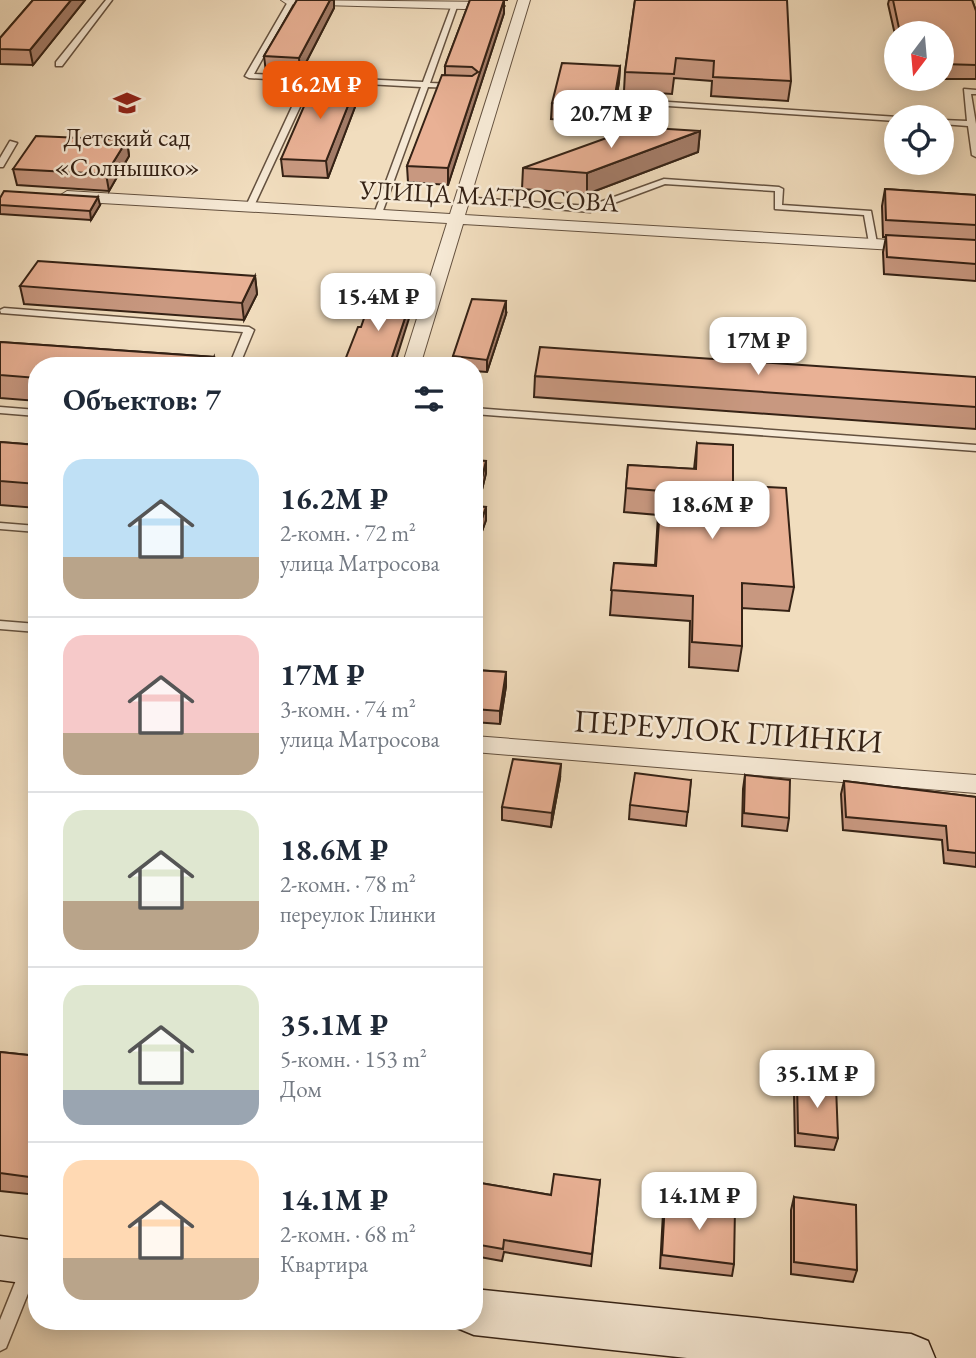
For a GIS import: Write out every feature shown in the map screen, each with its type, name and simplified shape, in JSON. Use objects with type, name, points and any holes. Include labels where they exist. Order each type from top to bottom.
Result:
[{"type":"street","points":[[290,0],[454,7],[522,4],[414,357]]},
{"type":"street","name":"УЛИЦА МАТРОСОВА","points":[[55,195],[976,250]]},
{"type":"street","name":"ПЕРЕУЛОК ГЛИНКИ","points":[[483,745],[976,784]]},
{"type":"street","points":[[483,1313],[911,1358]]},
{"type":"lane","points":[[59,64],[109,0]]},
{"type":"lane","points":[[290,0],[249,76],[461,86]]},
{"type":"lane","points":[[378,214],[454,7]]},
{"type":"lane","points":[[250,206],[309,79]]},
{"type":"lane","points":[[976,92],[967,91],[976,155]]},
{"type":"lane","points":[[653,103],[884,118]]},
{"type":"lane","points":[[954,123],[972,124]]},
{"type":"lane","points":[[0,164],[13,144]]},
{"type":"lane","points":[[462,199],[590,209],[664,181],[779,189],[778,207],[868,213],[873,243]]},
{"type":"lane","points":[[4,311],[248,330],[238,357]]},
{"type":"lane","points":[[0,410],[28,412]]},
{"type":"lane","points":[[483,412],[976,448]]},
{"type":"lane","points":[[0,526],[28,528]]},
{"type":"lane","points":[[0,625],[28,627]]},
{"type":"lane","points":[[0,1342],[23,1261]]},
{"type":"building","points":[[33,0],[71,0],[30,50],[0,49],[0,38]]},
{"type":"building","points":[[297,0],[330,0],[299,58],[264,56]]},
{"type":"building","points":[[470,0],[504,0],[448,168],[407,166],[442,75],[472,76],[478,72],[472,67],[445,66]]},
{"type":"building","points":[[635,0],[787,0],[791,81],[713,77],[714,61],[676,58],[674,74],[625,72]]},
{"type":"building","points":[[893,0],[972,0],[976,11],[976,65],[954,64],[954,21],[897,21]]},
{"type":"building","points":[[562,63],[620,66],[613,107],[552,103]]},
{"type":"building","points":[[315,81],[357,83],[326,161],[281,159]]},
{"type":"building","points":[[637,127],[700,131],[587,173],[523,168]]},
{"type":"building","points":[[36,136],[127,140],[106,174],[13,169]]},
{"type":"building","points":[[885,189],[976,195],[976,225],[886,220]]},
{"type":"building","points":[[4,191],[98,197],[90,211],[0,205]]},
{"type":"building","points":[[886,235],[976,240],[976,264],[887,257]]},
{"type":"building","points":[[38,261],[255,276],[242,303],[20,286]]},
{"type":"building","points":[[371,298],[411,300],[392,357],[346,357],[358,327],[361,327]]},
{"type":"building","points":[[472,299],[506,301],[487,360],[483,357],[453,356]]},
{"type":"building","points":[[0,342],[214,357],[28,357],[28,377],[0,375]]},
{"type":"building","points":[[540,347],[976,377],[976,407],[535,376]]},
{"type":"building","points":[[0,442],[28,444],[28,483],[0,481]]},
{"type":"building","points":[[697,443],[733,445],[733,485],[786,488],[794,587],[742,583],[742,646],[692,642],[693,596],[611,590],[614,563],[656,566],[661,491],[626,488],[628,465],[696,469]]},
{"type":"building","points":[[483,671],[506,672],[500,711],[483,710]]},
{"type":"building","points":[[513,759],[561,764],[552,813],[502,807]]},
{"type":"building","points":[[635,773],[691,780],[688,812],[630,805]]},
{"type":"building","points":[[745,775],[790,780],[789,818],[744,813]]},
{"type":"building","points":[[844,781],[976,797],[976,853],[948,850],[946,826],[846,817]]},
{"type":"building","points":[[0,1052],[28,1055],[28,1177],[0,1173]]},
{"type":"building","points":[[797,1081],[836,1086],[838,1138],[798,1133]]},
{"type":"building","points":[[554,1174],[600,1180],[592,1254],[504,1240],[503,1249],[483,1246],[483,1184],[551,1195]]},
{"type":"building","points":[[794,1197],[856,1205],[857,1270],[794,1262]]},
{"type":"building","points":[[665,1201],[735,1208],[734,1264],[662,1255]]},
{"type":"place","name":"Детский сад «Солнышко»","points":[[127,103]]}]
